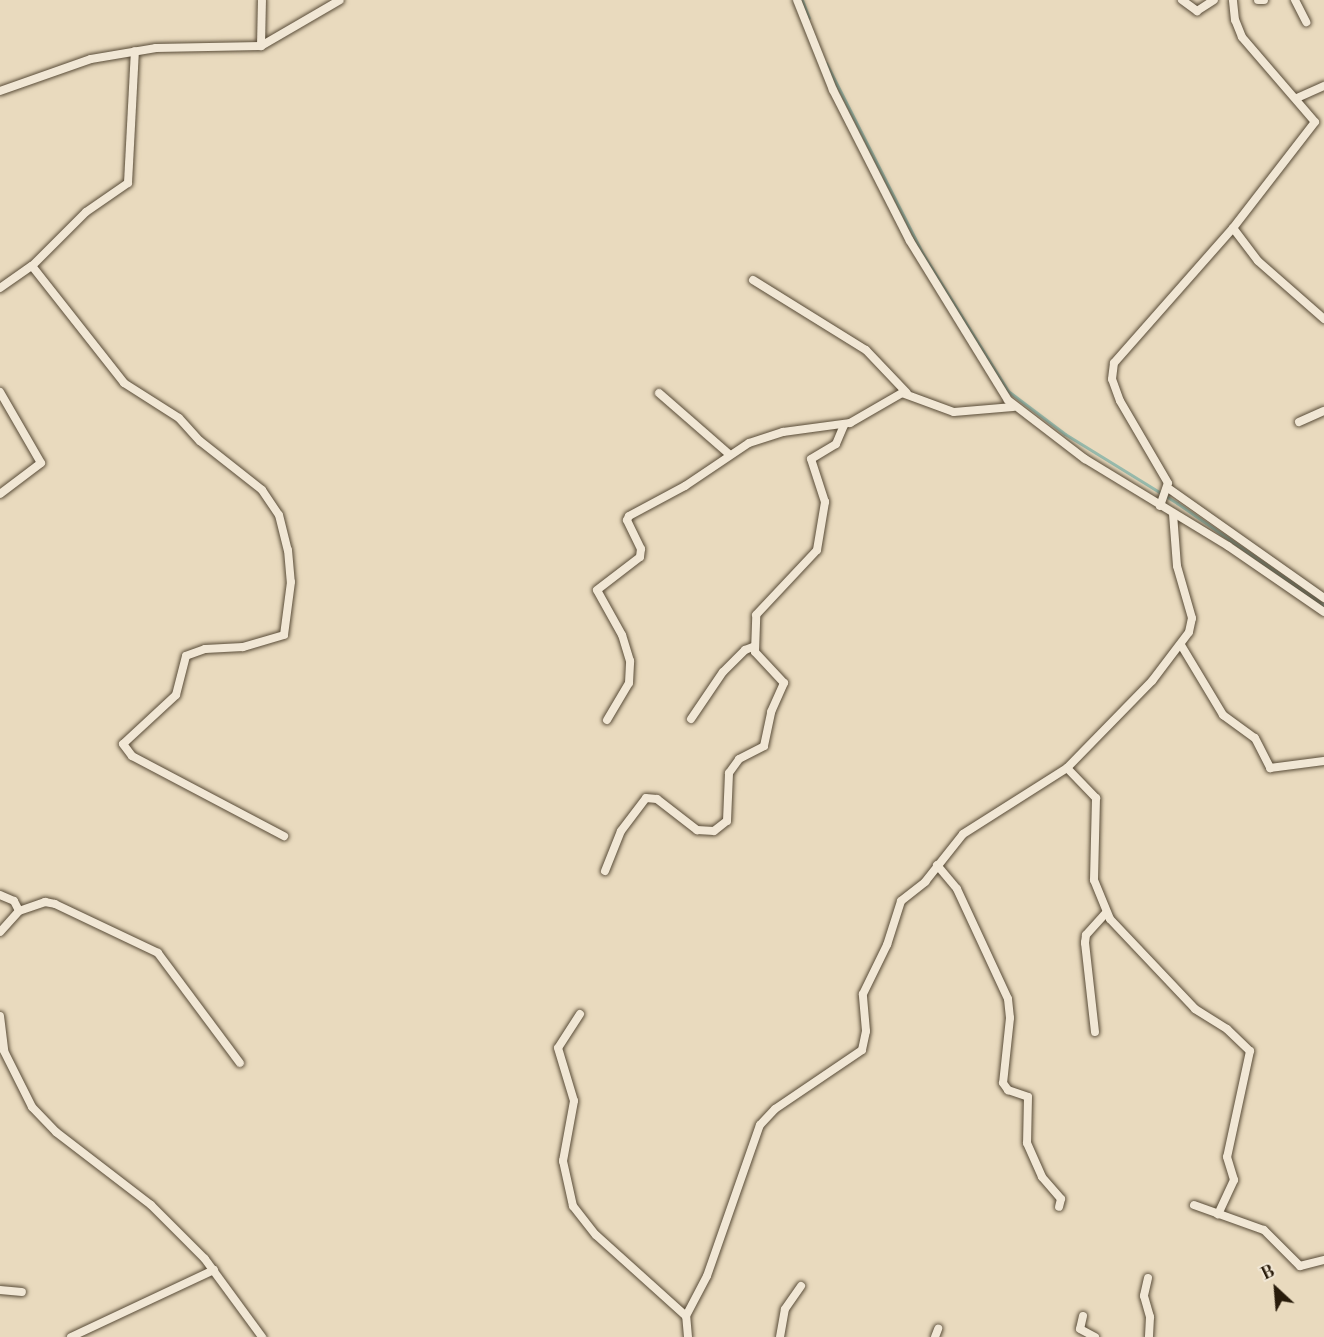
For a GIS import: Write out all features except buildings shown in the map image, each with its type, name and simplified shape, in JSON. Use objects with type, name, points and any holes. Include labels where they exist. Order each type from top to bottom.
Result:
[{"type":"street","points":[[261,46],[262,0]]},
{"type":"street","points":[[0,91],[77,62],[135,51],[170,47],[261,46],[340,0]]},
{"type":"street","points":[[796,0],[833,90],[910,241],[1013,407],[1086,459],[1161,504],[1324,612]]},
{"type":"street","points":[[1182,0],[1197,11],[1215,0]]},
{"type":"street","points":[[1233,0],[1235,20],[1242,37],[1313,116],[1314,127],[1233,228],[1111,370],[1120,401],[1168,489],[1324,598]]},
{"type":"street","points":[[1258,0],[1264,0]]},
{"type":"street","points":[[1295,0],[1306,22]]},
{"type":"street","points":[[0,288],[33,266],[86,212],[128,183],[135,51]]},
{"type":"street","points":[[1297,98],[1324,86]]},
{"type":"street","points":[[1233,228],[1258,261],[1324,319]]},
{"type":"street","points":[[33,266],[124,383],[179,418],[200,441],[262,490],[279,515],[288,550],[291,582],[284,635],[254,644],[205,649],[186,656],[176,695],[123,744],[132,756],[284,836]]},
{"type":"street","points":[[753,280],[866,350],[907,393],[954,412],[1013,407]]},
{"type":"street","points":[[0,392],[41,463],[0,494]]},
{"type":"street","points":[[659,393],[729,454]]},
{"type":"street","points":[[607,720],[629,683],[630,661],[622,635],[597,590],[640,557],[641,549],[627,520],[686,486],[729,454],[766,436],[844,424],[896,395],[907,393]]},
{"type":"street","points":[[1299,422],[1324,411]]},
{"type":"street","points":[[605,871],[621,831],[646,798],[657,799],[697,830],[714,831],[727,821],[729,773],[739,759],[764,746],[769,718],[784,683],[753,647],[754,622],[760,609],[812,556],[819,544],[825,502],[811,459],[836,444],[844,424]]},
{"type":"street","points":[[1161,504],[1168,489]]},
{"type":"street","points":[[688,1337],[687,1316],[706,1276],[760,1125],[775,1109],[862,1050],[866,1031],[863,994],[887,945],[896,909],[971,829],[1067,768],[1152,681],[1181,645],[1192,618],[1177,566],[1173,514]]},
{"type":"street","points":[[1181,645],[1223,715],[1255,738],[1270,768],[1324,761]]},
{"type":"street","points":[[691,719],[723,672],[753,647]]},
{"type":"street","points":[[1067,768],[1096,798],[1094,880],[1106,913],[1195,1009],[1227,1029],[1250,1051],[1227,1157],[1234,1180],[1218,1215]]},
{"type":"street","points":[[937,865],[957,889],[1008,999],[1010,1018],[1003,1083],[1008,1090],[1028,1097],[1027,1143],[1042,1177],[1061,1199],[1059,1207]]},
{"type":"street","points":[[0,895],[14,901],[19,911]]},
{"type":"street","points":[[0,932],[19,911],[45,902],[55,904],[158,953],[240,1063]]},
{"type":"street","points":[[1095,1032],[1085,943],[1086,935],[1106,913]]},
{"type":"street","points":[[580,1014],[558,1048],[574,1101],[564,1161],[573,1206],[596,1235],[687,1316]]},
{"type":"street","points":[[0,1016],[4,1052],[32,1107],[56,1132],[146,1200],[214,1270],[262,1337]]},
{"type":"street","points":[[1194,1205],[1264,1230],[1300,1266],[1324,1260]]},
{"type":"street","points":[[71,1337],[214,1270]]},
{"type":"street","points":[[1148,1278],[1144,1296],[1150,1317],[1149,1337]]},
{"type":"street","points":[[780,1337],[785,1309],[801,1286]]},
{"type":"street","points":[[0,1290],[22,1292]]},
{"type":"street","points":[[1083,1316],[1080,1329],[1095,1337]]},
{"type":"waterway","points":[[802,0],[809,18]]},
{"type":"waterway","points":[[826,63],[923,254],[1008,391],[1065,434],[1177,503],[1324,605]]}]
